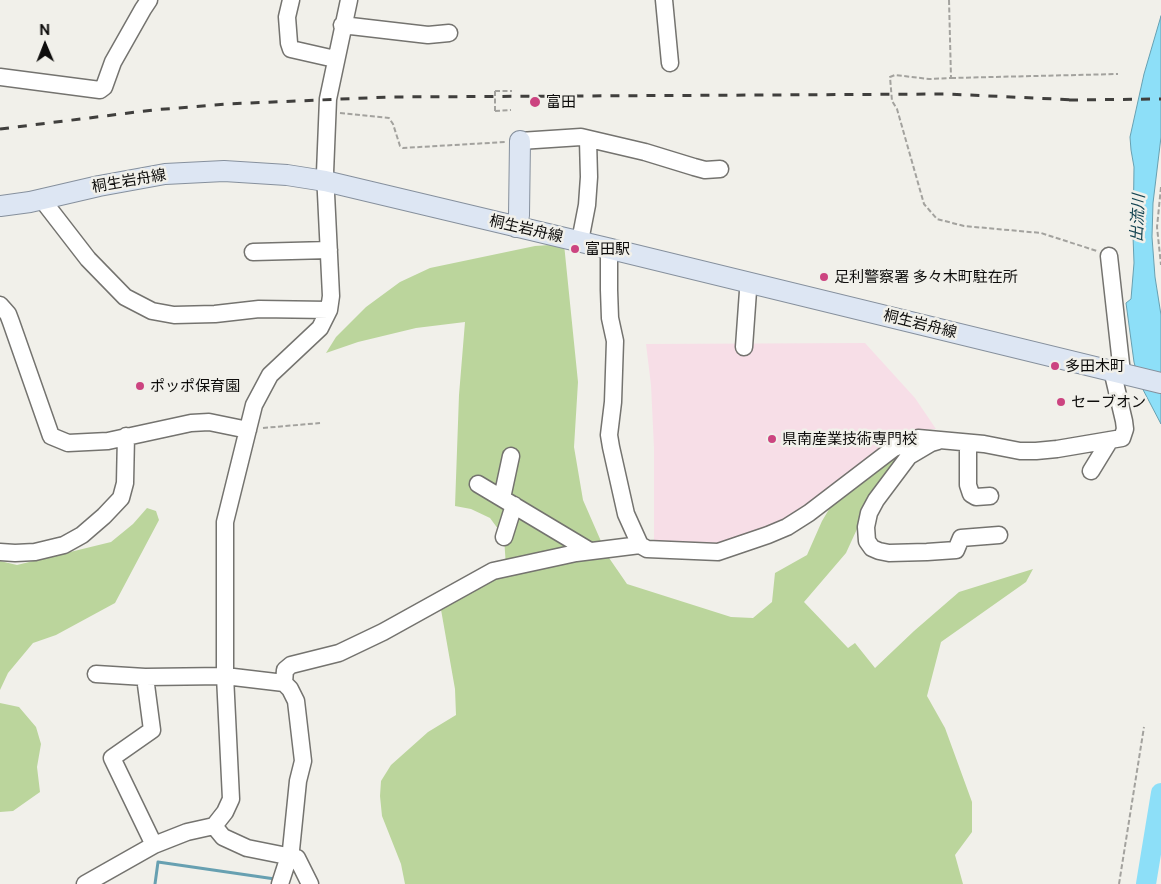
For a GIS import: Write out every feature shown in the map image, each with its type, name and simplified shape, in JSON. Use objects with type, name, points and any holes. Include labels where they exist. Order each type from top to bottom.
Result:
[{"type":"main road","points":[[516,227],[519,215],[520,141]]},
{"type":"main road","name":"桐生岩舟線","points":[[0,206],[143,177],[189,172],[261,172],[325,181],[580,241],[1161,383]]},
{"type":"street","points":[[0,77],[100,90],[104,87],[113,62],[149,0]]},
{"type":"street","points":[[291,0],[287,18],[291,49],[336,59]]},
{"type":"street","points":[[85,884],[154,845],[187,832],[214,826],[226,812],[231,799],[225,676],[225,522],[254,405],[270,375],[320,328],[329,310],[331,296],[325,181],[328,99],[342,25],[349,0]]},
{"type":"street","points":[[663,0],[670,64]]},
{"type":"street","points":[[342,25],[428,35],[449,33]]},
{"type":"street","points":[[580,241],[587,205],[589,177],[584,139]]},
{"type":"street","points":[[520,141],[584,139],[645,152],[700,168],[720,169]]},
{"type":"street","points":[[44,198],[47,206],[88,259],[125,297],[152,311],[174,315],[215,314],[259,309],[329,310]]},
{"type":"street","points":[[611,249],[610,318],[615,341],[610,441],[614,467],[626,514],[640,545]]},
{"type":"street","points":[[253,252],[329,250]]},
{"type":"street","points":[[284,684],[285,670],[291,665],[348,649],[429,608],[439,600],[493,571],[590,552],[640,545],[648,549],[718,552],[788,527],[894,448],[918,438],[968,442],[1020,451],[1036,451],[1122,438],[1125,429],[1123,373],[1109,256]]},
{"type":"street","points":[[744,347],[748,291],[751,284]]},
{"type":"street","points":[[0,305],[8,314],[51,436],[68,443],[108,440],[191,423],[209,422],[248,430]]},
{"type":"street","points":[[0,552],[35,552],[64,545],[82,535],[104,516],[121,498],[125,483],[126,436]]},
{"type":"street","points":[[943,440],[931,443],[909,456],[876,500],[869,513],[866,527],[867,541],[872,548],[889,553],[927,552],[956,550],[961,538],[999,535]]},
{"type":"street","points":[[1091,471],[1110,440]]},
{"type":"street","points":[[968,442],[968,485],[971,494],[990,496]]},
{"type":"street","points":[[504,537],[511,456]]},
{"type":"street","points":[[478,484],[590,552]]},
{"type":"street","points":[[96,674],[145,677],[225,676],[284,684],[290,689],[296,701],[303,761],[298,781],[291,850],[280,884]]},
{"type":"street","points":[[145,677],[152,730],[112,758],[154,845]]},
{"type":"street","points":[[214,826],[223,837],[247,848],[297,858],[310,884]]},
{"type":"path","points":[[949,0],[951,78]]},
{"type":"path","points":[[1109,256],[1041,233],[964,226],[937,219],[924,204],[897,109],[892,101],[890,77],[896,75],[951,78],[956,76],[1118,74]]},
{"type":"path","points":[[511,110],[495,111],[495,91],[512,91]]},
{"type":"path","points":[[333,112],[389,118],[393,124],[400,146],[404,148],[520,141]]},
{"type":"path","points":[[1161,187],[1157,227],[1161,265]]},
{"type":"path","points":[[248,430],[320,423]]},
{"type":"path","points":[[1119,884],[1144,727]]},
{"type":"shaded area","name":"県南産業技術専門校","points":[[865,343],[915,398],[936,429],[902,430],[788,519],[721,546],[654,543],[654,448],[651,385],[646,344]]},
{"type":"green space","points":[[564,244],[578,382],[574,447],[583,500],[607,555],[627,584],[731,617],[753,618],[772,602],[775,573],[807,555],[822,521],[834,501],[903,448],[874,492],[846,553],[804,602],[848,648],[855,643],[875,668],[959,592],[1033,569],[1026,582],[941,642],[927,696],[945,728],[972,802],[972,832],[955,855],[963,884],[405,884],[401,864],[382,816],[381,781],[391,765],[428,732],[456,715],[455,689],[440,604],[506,567],[504,537],[490,518],[471,509],[455,506],[459,395],[465,322],[416,328],[358,342],[326,353],[336,337],[366,307],[400,282],[430,268],[535,246]]},
{"type":"green space","points":[[147,508],[156,511],[159,520],[115,603],[56,635],[33,643],[8,673],[0,690],[0,561],[17,565],[111,542],[133,524]]},
{"type":"green space","points":[[0,703],[19,707],[36,727],[41,744],[37,767],[40,792],[13,811],[0,812]]},
{"type":"water","points":[[1161,16],[1161,137],[1153,203],[1152,237],[1155,277],[1161,315],[1161,424],[1139,382],[1134,362],[1126,303],[1131,299],[1134,263],[1134,167],[1130,137],[1144,74]]},
{"type":"waterway","name":"出流川","points":[[1146,884],[1161,793]]},
{"type":"waterway","points":[[155,884],[158,862],[275,879]]},
{"type":"railway","points":[[0,129],[153,110],[227,104],[389,97],[948,94],[1076,100]]},
{"type":"railway","points":[[1069,100],[1161,99]]},
{"type":"place","name":"富田","points":[[535,102]]},
{"type":"place","name":"富田駅","points":[[575,249]]},
{"type":"place","name":"足利警察署 多々木町駐在所","points":[[824,277]]},
{"type":"place","name":"多田木町","points":[[1055,366]]},
{"type":"place","name":"ポッポ保育園","points":[[140,386]]},
{"type":"place","name":"セーブオン","points":[[1061,402]]},
{"type":"place","name":"県南産業技術専門校","points":[[772,439]]}]
